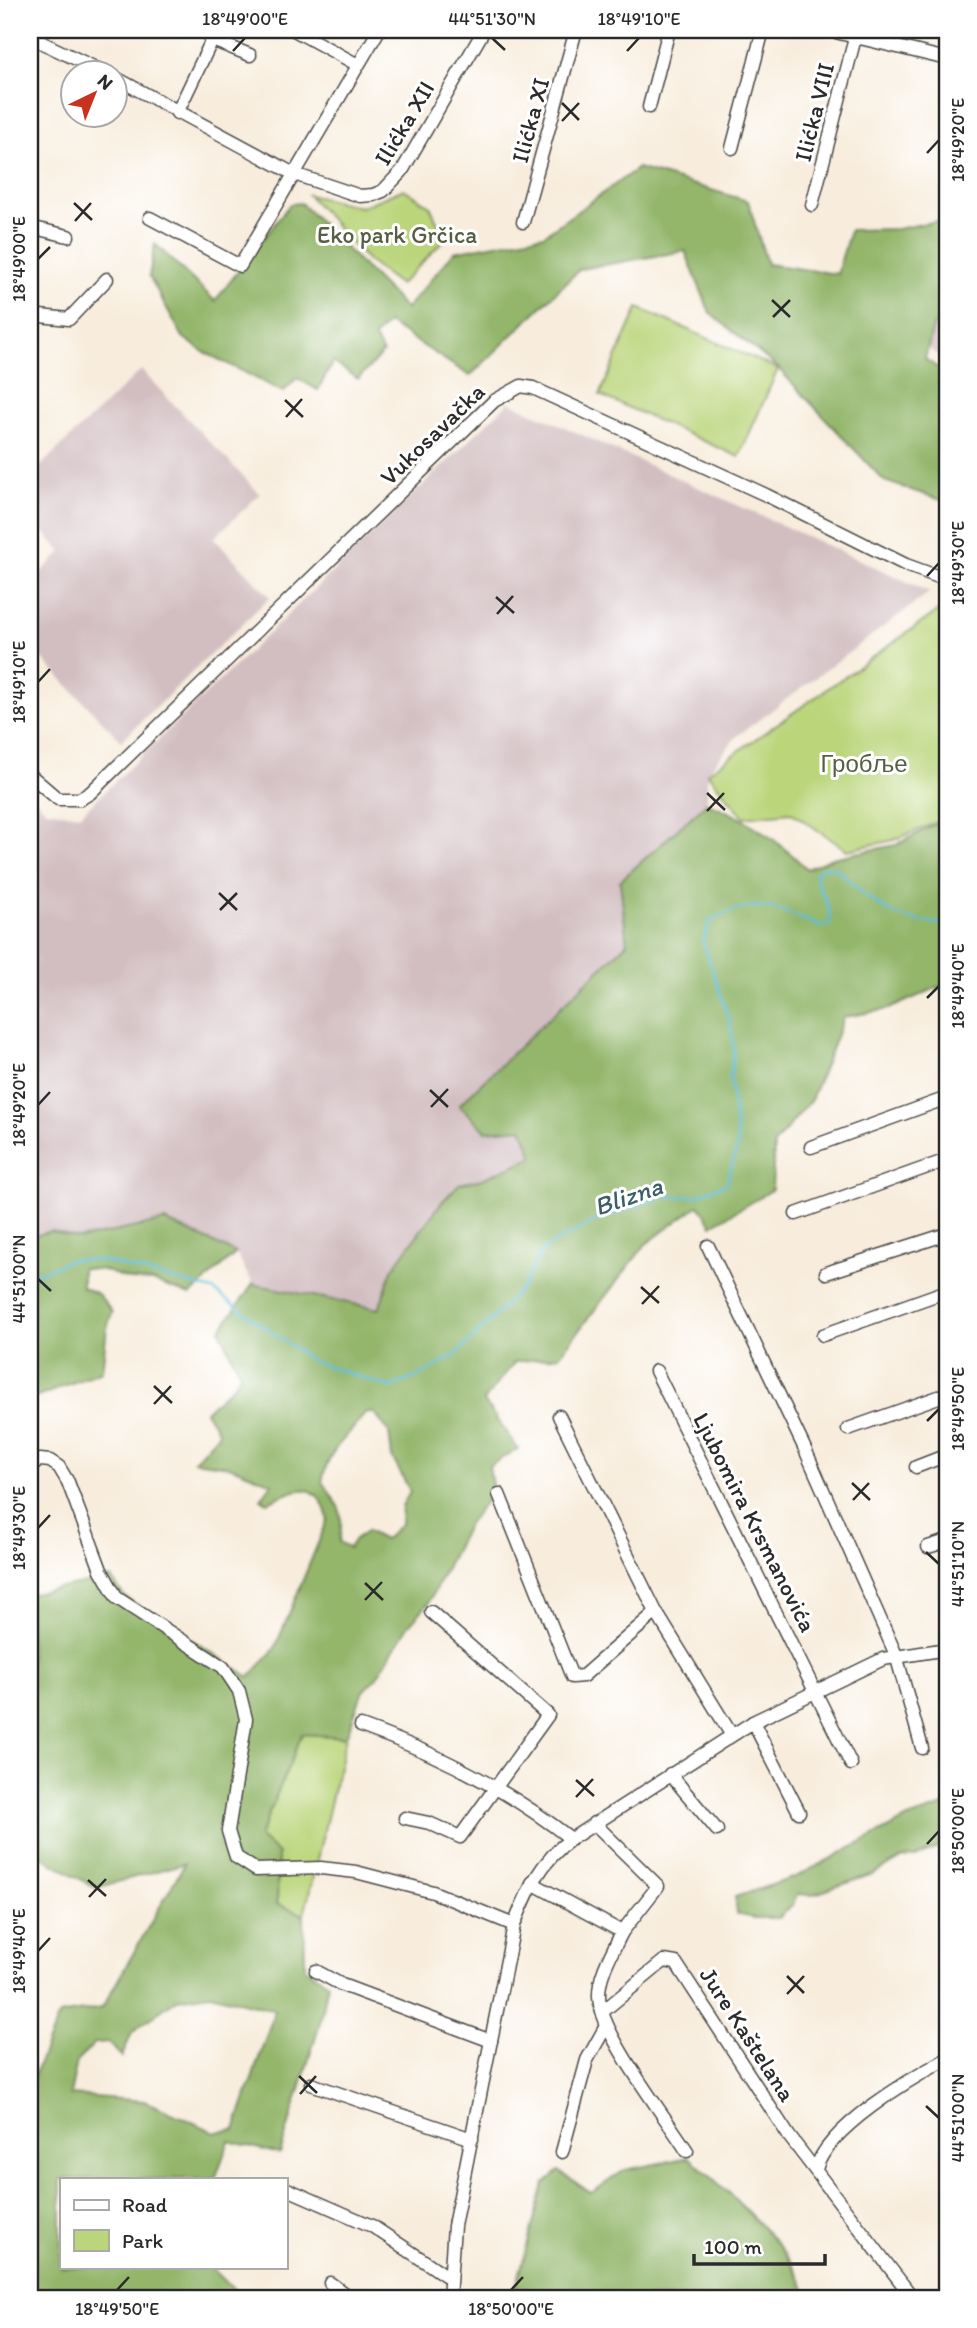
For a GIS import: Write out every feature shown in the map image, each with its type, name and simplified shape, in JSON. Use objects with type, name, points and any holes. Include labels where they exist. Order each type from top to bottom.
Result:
[{"type":"street","points":[[294,30],[358,65]]},
{"type":"street","points":[[150,218],[240,266],[379,30]]},
{"type":"street","name":"Ilićka XII","points":[[130,86],[294,174],[360,196],[383,191],[402,171],[484,30]]},
{"type":"street","name":"Ilićka XI","points":[[523,222],[576,30]]},
{"type":"street","points":[[649,107],[669,30]]},
{"type":"street","points":[[732,148],[763,30]]},
{"type":"street","points":[[827,30],[856,33],[947,59]]},
{"type":"street","name":"Ilićka VIII","points":[[812,205],[856,33]]},
{"type":"street","points":[[30,37],[78,60]]},
{"type":"street","points":[[177,113],[212,40],[250,55]]},
{"type":"street","points":[[30,227],[68,236]]},
{"type":"street","points":[[30,315],[69,318],[107,279]]},
{"type":"street","name":"Vukosavačka","points":[[30,775],[58,799],[80,799],[90,793],[494,401],[521,386],[544,393],[766,495],[906,565],[947,580]]},
{"type":"street","points":[[811,1147],[947,1098]]},
{"type":"street","points":[[796,1214],[947,1160]]},
{"type":"street","points":[[826,1273],[947,1234]]},
{"type":"street","points":[[708,1246],[804,1447],[896,1655],[922,1748]]},
{"type":"street","points":[[823,1335],[947,1291]]},
{"type":"street","name":"Ljubomira Krsmanovića","points":[[656,1371],[852,1764]]},
{"type":"street","points":[[848,1429],[947,1394]]},
{"type":"street","points":[[559,1416],[656,1612],[732,1734]]},
{"type":"street","points":[[916,1467],[947,1455]]},
{"type":"street","points":[[30,1465],[40,1460],[59,1467],[68,1482],[101,1570],[117,1598],[223,1667],[239,1691],[246,1719],[228,1831],[232,1848],[242,1864],[256,1870],[321,1868],[356,1872],[433,1892],[514,1925]]},
{"type":"street","points":[[499,1494],[572,1677],[583,1676],[656,1612]]},
{"type":"street","points":[[928,1547],[947,1541]]},
{"type":"street","points":[[405,1818],[429,1823],[460,1837],[548,1715],[431,1612]]},
{"type":"street","points":[[449,2298],[448,2277],[454,2226],[514,1925],[532,1883],[545,1861],[571,1839],[753,1722],[872,1664],[896,1655],[947,1649]]},
{"type":"street","points":[[753,1722],[799,1812]]},
{"type":"street","points":[[361,1726],[401,1740],[497,1786],[571,1839]]},
{"type":"street","points":[[670,1774],[717,1830]]},
{"type":"street","points":[[594,1824],[658,1886],[622,1931],[601,1983],[602,2012],[606,2026],[687,2151]]},
{"type":"street","points":[[532,1883],[622,1931]]},
{"type":"street","name":"Jure Kaštelana","points":[[602,2012],[664,1961],[676,1963],[789,2136],[913,2298]]},
{"type":"street","points":[[316,1972],[342,1985],[491,2041]]},
{"type":"street","points":[[562,2152],[587,2060],[606,2026]]},
{"type":"street","points":[[816,2169],[820,2155],[853,2123],[899,2088],[947,2059]]},
{"type":"street","points":[[311,2084],[472,2138]]},
{"type":"street","points":[[805,2156],[820,2155]]},
{"type":"street","points":[[287,2189],[372,2225],[448,2277]]},
{"type":"street","points":[[330,2283],[350,2298]]},
{"type":"shaded area","points":[[947,306],[947,361],[927,348],[933,327]]},
{"type":"shaded area","points":[[141,370],[260,494],[214,538],[270,597],[121,741],[30,646],[30,583],[62,552],[30,518],[30,476]]},
{"type":"shaded area","points":[[509,402],[930,592],[736,737],[707,773],[707,803],[620,881],[627,943],[459,1104],[522,1127],[533,1157],[482,1179],[459,1184],[441,1203],[392,1270],[379,1309],[253,1284],[236,1253],[165,1221],[80,1239],[51,1231],[30,1237],[30,794],[46,810],[80,815]]},
{"type":"green space","points":[[638,168],[748,201],[767,264],[837,274],[850,230],[897,229],[947,219],[947,306],[933,327],[925,359],[947,374],[947,502],[884,481],[778,368],[710,313],[685,251],[580,269],[470,376],[388,323],[374,337],[383,353],[358,379],[333,362],[318,390],[297,378],[283,392],[202,351],[183,337],[149,276],[155,244],[215,301],[290,204],[301,203],[406,309],[454,252],[544,235]]},
{"type":"green space","name":"Eko park Grčica","points":[[404,189],[430,206],[445,239],[400,285],[368,261],[308,195],[361,207]]},
{"type":"green space","points":[[638,308],[778,369],[739,457],[600,395]]},
{"type":"green space","name":"Гробље","points":[[947,605],[947,818],[894,840],[847,850],[791,812],[744,817],[707,773]]},
{"type":"green space","points":[[707,803],[760,830],[807,869],[832,858],[896,845],[947,818],[947,983],[889,1009],[844,1017],[811,1100],[774,1144],[772,1190],[712,1225],[699,1205],[646,1244],[559,1356],[515,1362],[484,1401],[518,1449],[489,1466],[493,1492],[468,1524],[428,1604],[408,1626],[377,1677],[363,1691],[346,1737],[302,1734],[259,1837],[278,1854],[277,1904],[304,1915],[305,1968],[328,1983],[321,2019],[280,2154],[229,2141],[215,2178],[60,2178],[60,2268],[212,2268],[242,2298],[30,2298],[30,2085],[59,2015],[102,2008],[185,1863],[96,1888],[30,1850],[30,1594],[111,1578],[125,1597],[250,1677],[275,1648],[328,1519],[319,1497],[313,1492],[298,1490],[268,1502],[261,1499],[272,1483],[229,1466],[194,1461],[219,1433],[205,1411],[234,1385],[240,1374],[220,1330],[253,1284],[379,1309],[392,1270],[441,1203],[459,1184],[482,1179],[533,1157],[522,1128],[486,1131],[459,1105],[627,943],[620,881]],"holes":[[[366,1412],[374,1413],[389,1432],[392,1457],[410,1491],[402,1506],[401,1524],[384,1540],[367,1531],[355,1539],[349,1548],[339,1542],[340,1510],[322,1482],[334,1451]],[[210,1994],[275,2010],[235,2130],[215,2132],[144,2101],[70,2095],[77,2061],[95,2043],[108,2042],[122,2057],[132,2032],[177,1999]]]},
{"type":"green space","points":[[165,1221],[236,1253],[190,1295],[152,1281],[131,1280],[103,1270],[82,1268],[82,1287],[98,1294],[112,1312],[107,1328],[102,1371],[30,1400],[30,1237],[51,1231],[80,1239]]},
{"type":"green space","points":[[302,1734],[346,1737],[304,1915],[277,1904],[278,1855],[259,1837]]},
{"type":"green space","points":[[947,1805],[947,1844],[916,1857],[902,1858],[873,1874],[812,1895],[797,1894],[793,1904],[779,1918],[753,1918],[737,1914],[735,1897],[796,1877],[908,1818]]},
{"type":"green space","points":[[689,2157],[739,2203],[776,2243],[802,2282],[807,2298],[513,2298],[544,2184],[559,2171],[591,2193],[625,2170]]},
{"type":"waterway","name":"Blizna","points":[[30,1277],[70,1260],[100,1260],[213,1290],[312,1361],[390,1387],[419,1376],[457,1354],[521,1289],[543,1250],[595,1221],[662,1197],[696,1196],[727,1183],[738,1144],[730,1076],[734,1050],[730,1022],[703,941],[710,921],[740,909],[766,907],[792,914],[821,927],[830,923],[829,909],[815,873],[824,867],[836,868],[861,892],[898,915],[912,920],[947,923]]}]
